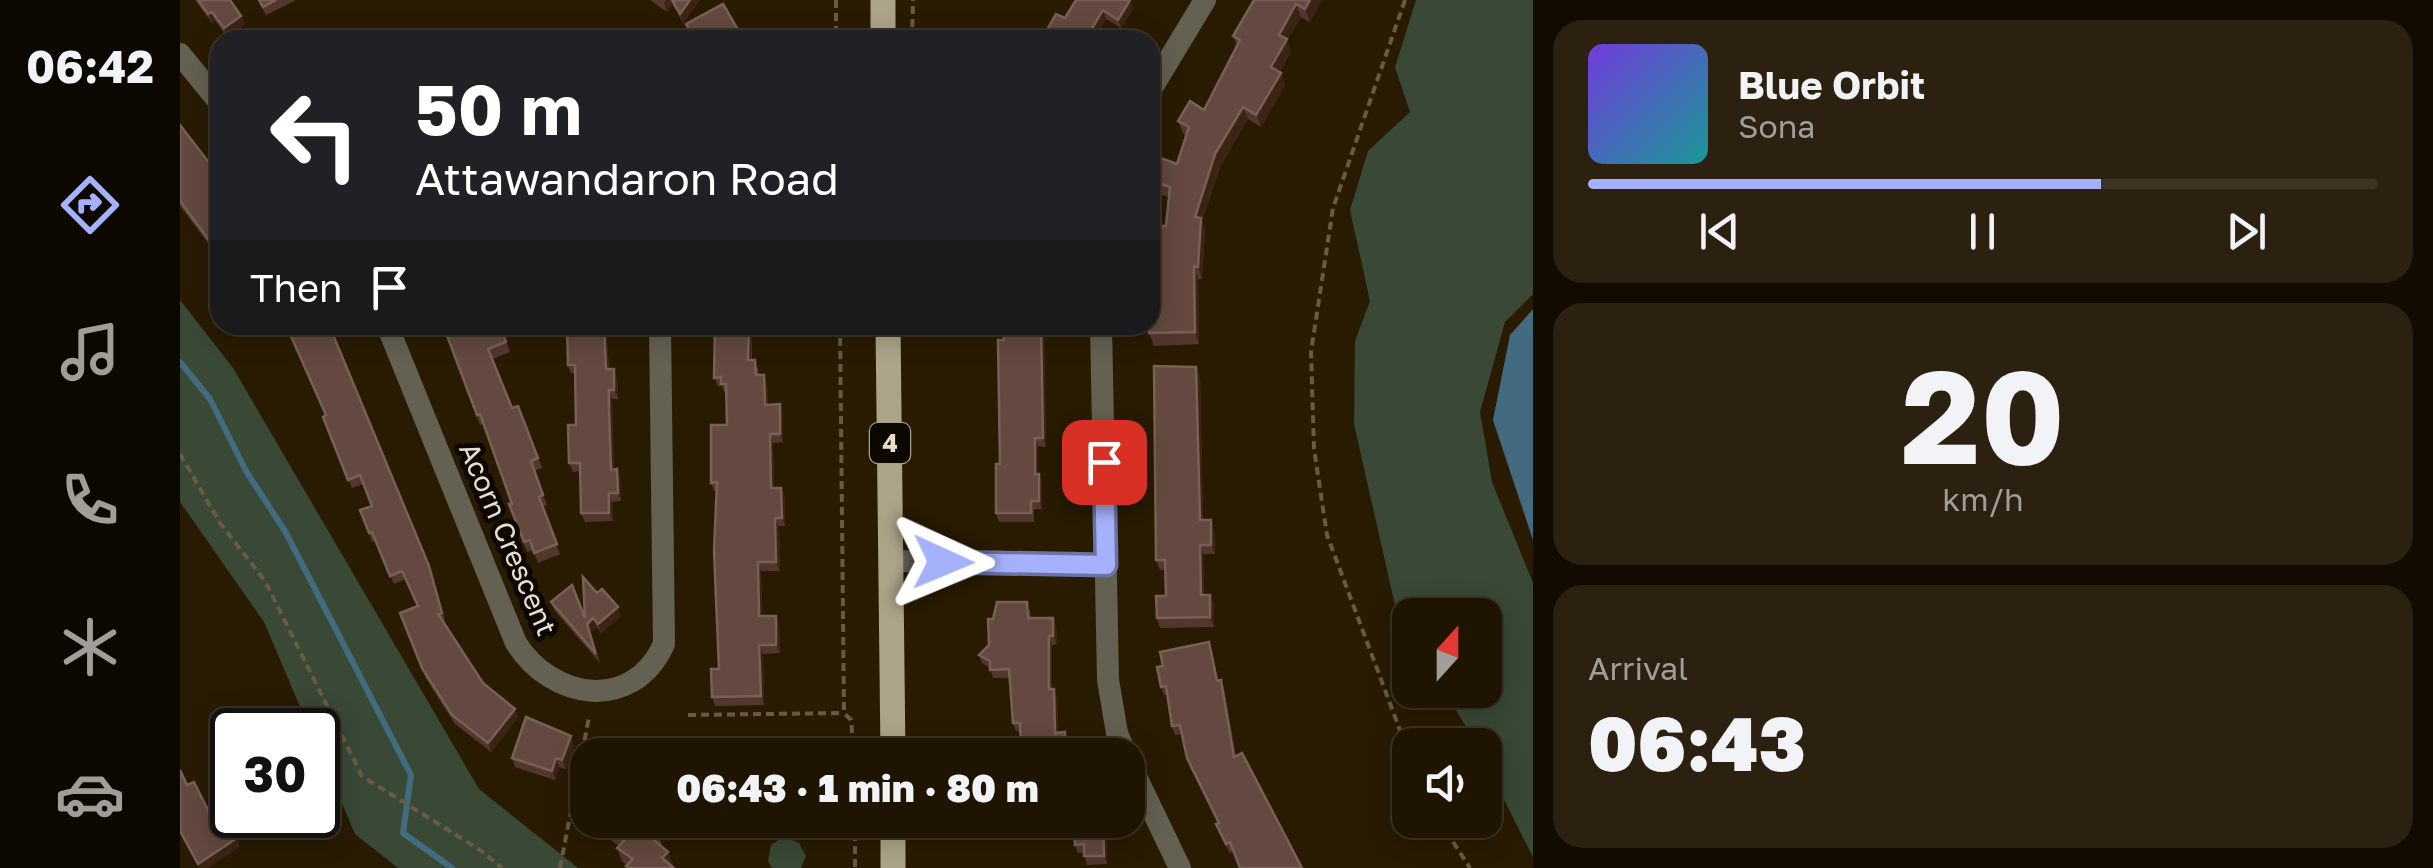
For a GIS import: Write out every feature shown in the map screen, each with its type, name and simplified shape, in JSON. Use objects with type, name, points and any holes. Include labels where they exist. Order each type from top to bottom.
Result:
[{"type":"main road","points":[[883,0],[884,30]]},
{"type":"main road","name":"4","points":[[888,335],[892,738]]},
{"type":"main road","points":[[893,838],[893,868]]},
{"type":"street","points":[[1160,74],[1205,0]]},
{"type":"street","points":[[180,54],[210,91]]},
{"type":"street","name":"Acorn Crescent","points":[[391,335],[522,654],[550,679],[600,693],[632,683],[655,664],[664,644],[660,335]]},
{"type":"street","points":[[1102,335],[1108,680],[1120,738]]},
{"type":"street","points":[[892,562],[1106,565]]},
{"type":"street","points":[[1145,795],[1180,868]]},
{"type":"path","points":[[836,0],[836,30]]},
{"type":"path","points":[[912,30],[913,0]]},
{"type":"path","points":[[1399,728],[1327,535],[1314,450],[1311,352],[1333,208],[1405,0]]},
{"type":"path","points":[[840,335],[844,713],[851,720],[853,738]]},
{"type":"path","points":[[180,454],[220,523],[264,581],[362,776],[502,868]]},
{"type":"path","points":[[688,716],[844,713]]},
{"type":"path","points":[[560,868],[589,717]]},
{"type":"path","points":[[855,838],[855,868]]},
{"type":"path","points":[[1451,838],[1470,868]]},
{"type":"green space","points":[[1416,0],[1533,0],[1533,294],[1505,322],[1480,412],[1492,482],[1533,583],[1533,857],[1502,796],[1502,728],[1467,728],[1455,708],[1502,708],[1502,598],[1393,598],[1354,424],[1355,341],[1370,301],[1350,210],[1368,151],[1410,112],[1395,67]]},
{"type":"green space","points":[[180,300],[233,368],[479,789],[578,868],[398,868],[355,834],[340,799],[340,708],[301,708],[264,622],[180,502]]},
{"type":"green space","points":[[782,838],[799,843],[806,856],[801,868],[772,868],[768,861],[771,845]]},
{"type":"water","points":[[1533,309],[1533,540],[1493,420],[1510,335]]},
{"type":"building","points":[[198,0],[230,0],[241,16],[224,28]]},
{"type":"building","points":[[672,0],[690,0],[680,14]]},
{"type":"building","points":[[1076,0],[1130,0],[1118,20],[1103,10],[1091,30],[1047,30],[1056,14],[1065,18]]},
{"type":"building","points":[[1254,0],[1310,0],[1305,9],[1296,4],[1279,35],[1287,39],[1271,67],[1281,73],[1256,115],[1243,107],[1215,154],[1195,217],[1201,218],[1198,267],[1194,266],[1195,332],[1160,333],[1160,226],[1166,226],[1170,187],[1160,183],[1160,161],[1161,158],[1177,164],[1189,127],[1178,121],[1190,101],[1204,110],[1240,40],[1233,36]]},
{"type":"building","points":[[723,4],[738,30],[689,30],[686,24]]},
{"type":"building","points":[[180,125],[210,164],[210,242],[180,201]]},
{"type":"building","points":[[290,335],[333,335],[429,566],[442,613],[438,614],[483,683],[515,709],[488,743],[452,715],[422,668],[400,613],[418,606],[402,571],[390,576],[372,532],[369,533],[360,510],[372,506],[360,475],[348,480],[323,417],[326,415]]},
{"type":"building","points":[[447,335],[504,335],[506,342],[488,349],[512,408],[518,406],[538,458],[531,461],[543,495],[539,497],[557,544],[534,553],[530,540],[524,542],[480,414],[477,415]]},
{"type":"building","points":[[567,335],[604,335],[606,369],[614,369],[609,409],[611,470],[617,469],[618,493],[609,493],[609,513],[581,513],[580,463],[569,463],[568,425],[576,425],[575,365],[568,365]]},
{"type":"building","points":[[715,335],[749,335],[748,360],[755,360],[756,375],[764,375],[765,405],[780,404],[780,434],[770,434],[771,488],[781,488],[782,518],[775,518],[776,562],[758,562],[759,616],[776,616],[776,645],[759,645],[761,696],[712,697],[711,669],[719,669],[714,551],[717,482],[711,483],[711,425],[727,425],[726,384],[721,384],[721,377],[714,378]]},
{"type":"building","points":[[1004,335],[1041,335],[1043,438],[1035,438],[1039,501],[1031,501],[1031,513],[996,513],[996,464],[1000,464],[998,340],[1004,340]]},
{"type":"building","points":[[1154,366],[1196,367],[1200,520],[1211,520],[1211,545],[1200,545],[1201,595],[1210,595],[1210,617],[1157,618],[1156,596],[1166,596],[1165,560],[1156,560]]},
{"type":"building","points":[[583,577],[597,593],[602,589],[618,607],[598,624],[593,618],[587,624],[596,654],[551,602],[572,585],[585,618]]},
{"type":"building","points":[[997,602],[1027,602],[1028,618],[1053,618],[1049,689],[1054,689],[1055,733],[1065,732],[1065,738],[1020,738],[1020,723],[1013,723],[1009,669],[990,670],[990,661],[979,655],[989,645],[988,619],[993,619]]},
{"type":"building","points":[[1209,642],[1217,681],[1221,680],[1234,757],[1242,753],[1302,868],[1240,868],[1187,758],[1180,725],[1172,726],[1166,686],[1161,687],[1157,667],[1163,666],[1160,652]]},
{"type":"building","points":[[526,717],[571,736],[562,760],[556,758],[552,771],[512,758]]},
{"type":"building","points":[[180,770],[187,785],[194,782],[210,814],[210,838],[237,838],[198,864],[180,831]]},
{"type":"building","points":[[620,838],[656,838],[654,840],[668,852],[662,858],[674,868],[629,868],[626,866],[633,859],[617,848],[624,841]]},
{"type":"building","points":[[1075,838],[1103,838],[1104,856],[1084,856],[1084,844],[1075,845]]},
{"type":"waterway","points":[[180,362],[210,399],[246,471],[285,531],[411,775],[403,833],[452,868]]},
{"type":"route","points":[[943,562],[1106,565],[1104,462]]}]
